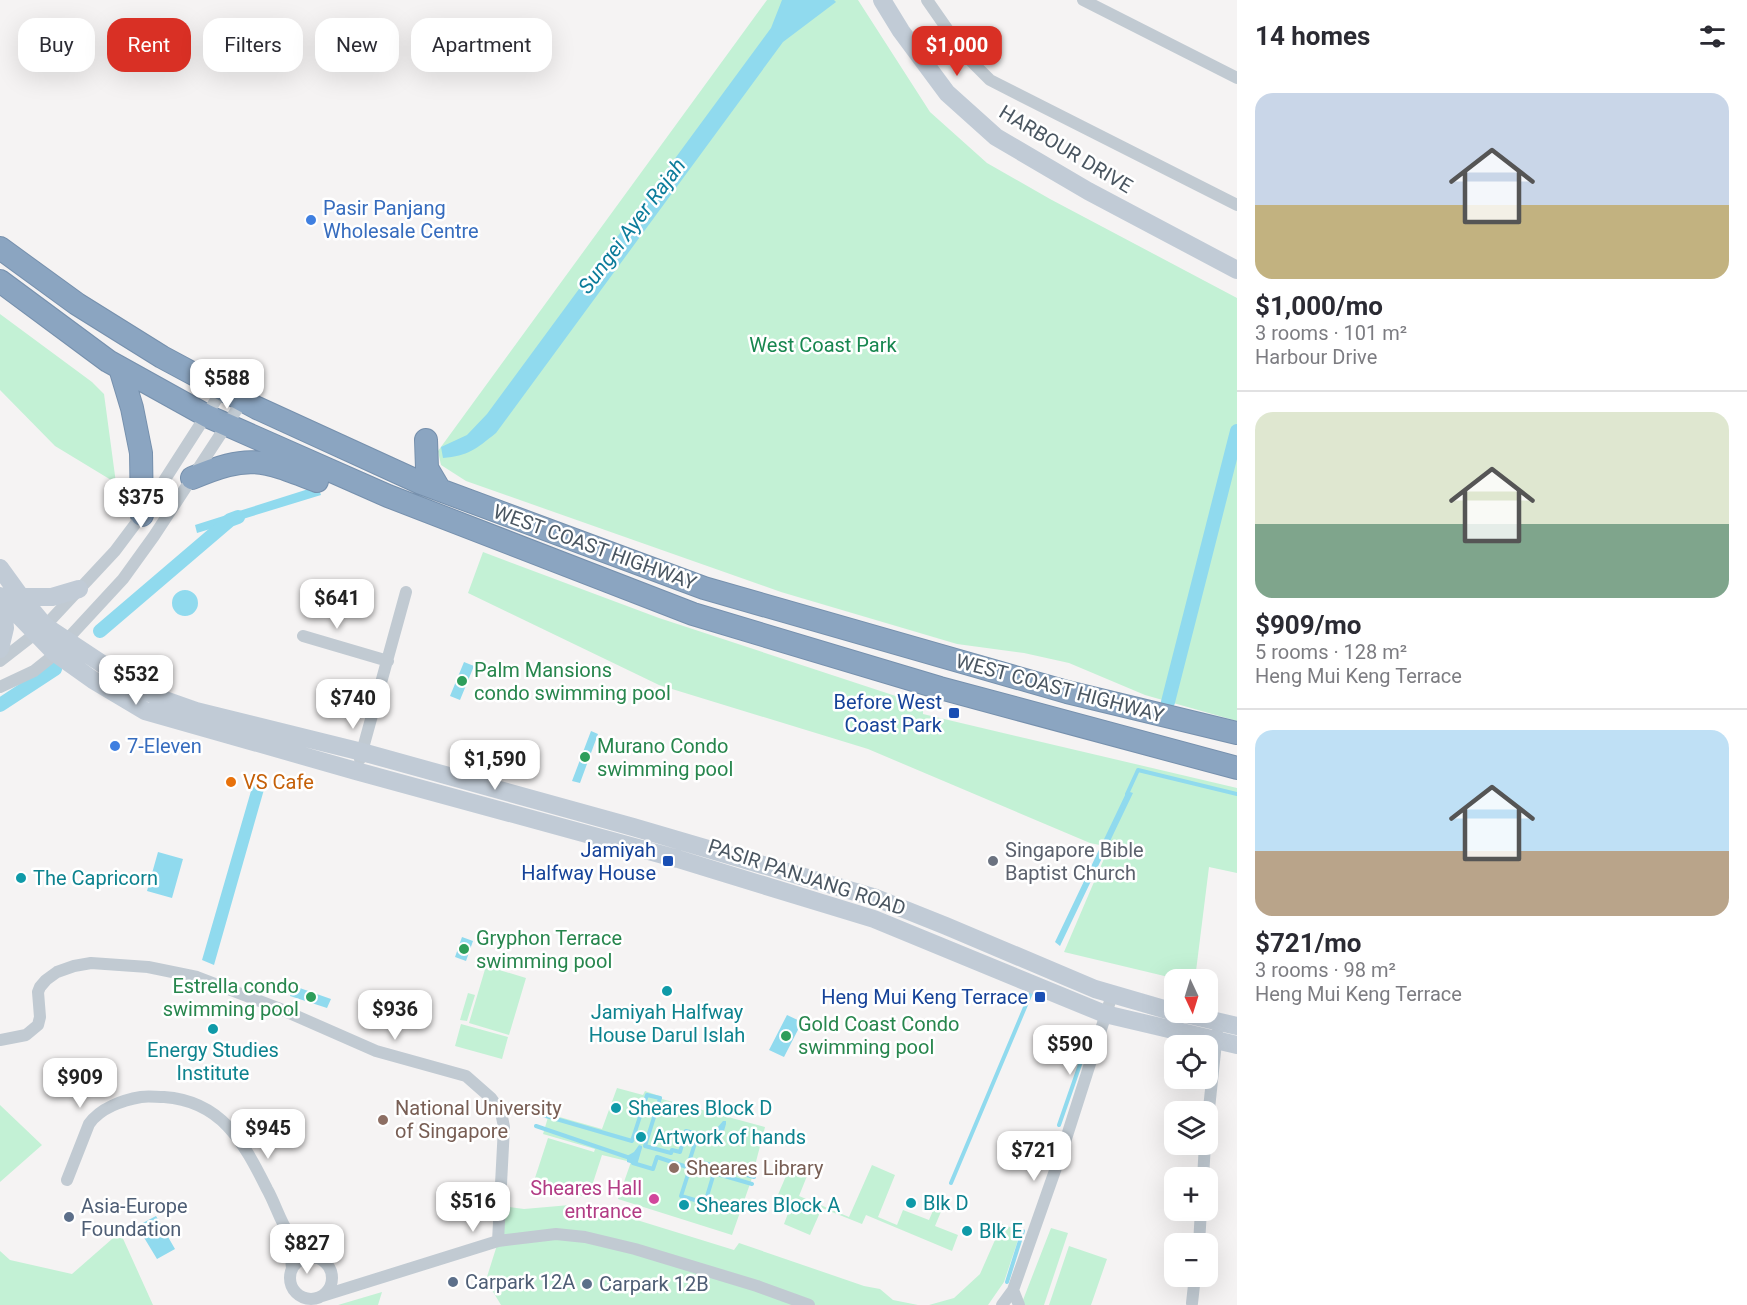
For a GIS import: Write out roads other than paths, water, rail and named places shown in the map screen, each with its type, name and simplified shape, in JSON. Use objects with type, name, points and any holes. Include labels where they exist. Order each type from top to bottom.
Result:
[{"type":"highway","name":"WEST COAST HIGHWAY","points":[[0,248],[77,304],[162,357],[243,400],[336,445],[440,490],[704,588],[1067,692],[1237,733]]},
{"type":"highway","name":"WEST COAST HIGHWAY","points":[[0,281],[120,368],[216,420],[388,496],[693,614],[930,685],[1237,768]]},
{"type":"highway","points":[[120,368],[132,408],[141,453],[142,515]]},
{"type":"highway","points":[[426,440],[427,468],[440,490]]},
{"type":"highway","points":[[192,478],[219,467],[255,461],[282,468],[453,536],[520,547]]},
{"type":"main road","name":"HARBOUR DRIVE","points":[[882,0],[947,93],[996,137],[1088,191],[1237,270]]},
{"type":"main road","name":"PASIR PANJANG ROAD","points":[[0,568],[8,597],[41,630],[61,646],[93,680],[145,711],[678,860],[874,919],[1105,1014],[1192,1035]]},
{"type":"main road","points":[[0,649],[8,597],[52,597],[79,589]]},
{"type":"main road","name":"PASIR PANJANG ROAD","points":[[61,646],[162,699],[196,711],[362,752],[633,827],[876,898],[1112,994],[1164,1009]]},
{"type":"main road","name":"PASIR PANJANG ROAD","points":[[1219,1022],[1237,1026]]},
{"type":"main road","name":"PASIR PANJANG ROAD","points":[[1218,1041],[1237,1045]]},
{"type":"street","points":[[927,0],[966,56],[990,80],[1237,205]]},
{"type":"street","points":[[1083,0],[1237,78]]},
{"type":"street","points":[[0,687],[34,671],[61,646],[123,579],[192,478],[216,420],[223,389]]},
{"type":"street","points":[[0,661],[41,630],[115,550],[216,420],[243,400]]},
{"type":"street","points":[[356,771],[406,592]]},
{"type":"street","points":[[303,636],[388,661]]},
{"type":"street","points":[[0,1040],[15,1039],[26,1035],[38,1025],[40,1017],[38,992],[52,976],[74,966],[91,963],[114,964],[148,967],[197,977],[279,1008],[376,1051],[466,1076],[491,1098],[501,1112],[504,1128],[498,1241]]},
{"type":"street","points":[[1002,1305],[1013,1290],[1064,1145],[1112,994]]},
{"type":"street","points":[[1218,1035],[1219,1022]]},
{"type":"street","points":[[67,1180],[93,1117],[113,1105],[147,1096],[194,1102],[208,1109],[231,1129],[267,1187],[289,1233],[331,1270],[355,1285]]},
{"type":"street","points":[[289,1233],[292,1269],[290,1279],[293,1289],[301,1296],[311,1299],[498,1241],[556,1234],[585,1237],[635,1249],[747,1282],[809,1305]]},
{"type":"street","points":[[292,1269],[299,1261],[308,1257],[317,1258]]},
{"type":"street","points":[[322,1296],[329,1289],[332,1280],[331,1270]]},
{"type":"street","points":[[1192,1303],[1194,1287]]},
{"type":"street","points":[[1013,1290],[1019,1305]]},
{"type":"water","points":[[782,0],[834,0],[836,2],[783,42],[496,433],[471,451],[443,458],[441,447],[467,435],[487,414],[771,28]]},
{"type":"water","points":[[318,486],[321,495],[197,533],[195,525]]},
{"type":"water","points":[[185,590],[194,594],[198,603],[194,612],[185,616],[176,612],[172,603],[176,594]]},
{"type":"water","points":[[1187,607],[1197,610],[1187,642],[1178,638]]},
{"type":"water","name":"Palm Mansions condo swimming pool","points":[[464,662],[474,666],[460,700],[450,696]]},
{"type":"water","name":"Murano Condo swimming pool","points":[[591,731],[598,734],[580,783],[572,781]]},
{"type":"water","points":[[253,784],[265,786],[214,965],[202,960]]},
{"type":"water","points":[[1127,791],[1133,793],[1060,946],[1055,942]]},
{"type":"water","points":[[158,852],[183,859],[172,898],[147,891]]},
{"type":"water","name":"Gryphon Terrace swimming pool","points":[[462,937],[473,941],[466,961],[455,957]]},
{"type":"water","name":"Estrella condo swimming pool","points":[[294,986],[331,999],[327,1008],[290,996]]},
{"type":"water","name":"Gold Coast Condo swimming pool","points":[[787,1015],[802,1022],[784,1057],[769,1050]]},
{"type":"water","points":[[726,1121],[726,1124],[721,1141],[711,1137],[711,1131]]},
{"type":"water","points":[[639,1145],[642,1148],[637,1165],[627,1162],[627,1156]]},
{"type":"water","points":[[156,1216],[175,1249],[157,1259],[137,1226]]},
{"type":"waterway","points":[[1168,702],[1237,431]]},
{"type":"waterway","name":"Sungei Ayer Rajah","points":[[100,631],[230,520],[238,517]]},
{"type":"waterway","name":"Sungei Ayer Rajah","points":[[0,705],[55,669]]},
{"type":"waterway","points":[[1127,794],[1138,770],[1237,794]]},
{"type":"waterway","points":[[951,1183],[1031,993]]},
{"type":"waterway","points":[[1059,1125],[1092,1030]]},
{"type":"waterway","points":[[539,1114],[632,1141],[647,1095],[660,1098],[645,1146],[671,1153],[672,1150],[680,1152],[686,1131],[698,1134],[690,1159],[754,1177]]},
{"type":"waterway","points":[[536,1126],[630,1158]]},
{"type":"waterway","points":[[633,1163],[653,1169],[657,1157],[690,1168],[681,1196],[705,1203],[714,1173],[752,1184]]},
{"type":"waterway","points":[[1007,1282],[1023,1231]]},
{"type":"place","name":"Pasir Panjang Wholesale Centre","points":[[311,220]]},
{"type":"place","name":"Palm Mansions condo swimming pool","points":[[462,681]]},
{"type":"place","name":"Before West Coast Park","points":[[954,713]]},
{"type":"place","name":"7-Eleven","points":[[115,746]]},
{"type":"place","name":"Murano Condo swimming pool","points":[[585,757]]},
{"type":"place","name":"VS Cafe","points":[[231,782]]},
{"type":"place","name":"Jamiyah Halfway House","points":[[668,861]]},
{"type":"place","name":"Singapore Bible Baptist Church","points":[[993,861]]},
{"type":"place","name":"The Capricorn","points":[[21,878]]},
{"type":"place","name":"Gryphon Terrace swimming pool","points":[[464,949]]},
{"type":"place","name":"Jamiyah Halfway House Darul Islah","points":[[667,991]]},
{"type":"place","name":"Estrella condo swimming pool","points":[[311,997]]},
{"type":"place","name":"Heng Mui Keng Terrace","points":[[1040,997]]},
{"type":"place","name":"Energy Studies Institute","points":[[213,1029]]},
{"type":"place","name":"Gold Coast Condo swimming pool","points":[[786,1036]]},
{"type":"place","name":"Sheares Block D","points":[[616,1108]]},
{"type":"place","name":"National University of Singapore","points":[[383,1120]]},
{"type":"place","name":"Artwork of hands","points":[[641,1137]]},
{"type":"place","name":"Sheares Library","points":[[674,1168]]},
{"type":"place","name":"Sheares Hall entrance","points":[[654,1199]]},
{"type":"place","name":"Blk D","points":[[911,1203]]},
{"type":"place","name":"Sheares Block A","points":[[684,1205]]},
{"type":"place","name":"Asia-Europe Foundation","points":[[69,1217]]},
{"type":"place","name":"Blk E","points":[[967,1231]]},
{"type":"place","name":"Carpark 12A","points":[[453,1282]]},
{"type":"place","name":"Carpark 12B","points":[[587,1284]]},
{"type":"park label","name":"West Coast Park","points":[[823,345]]}]
